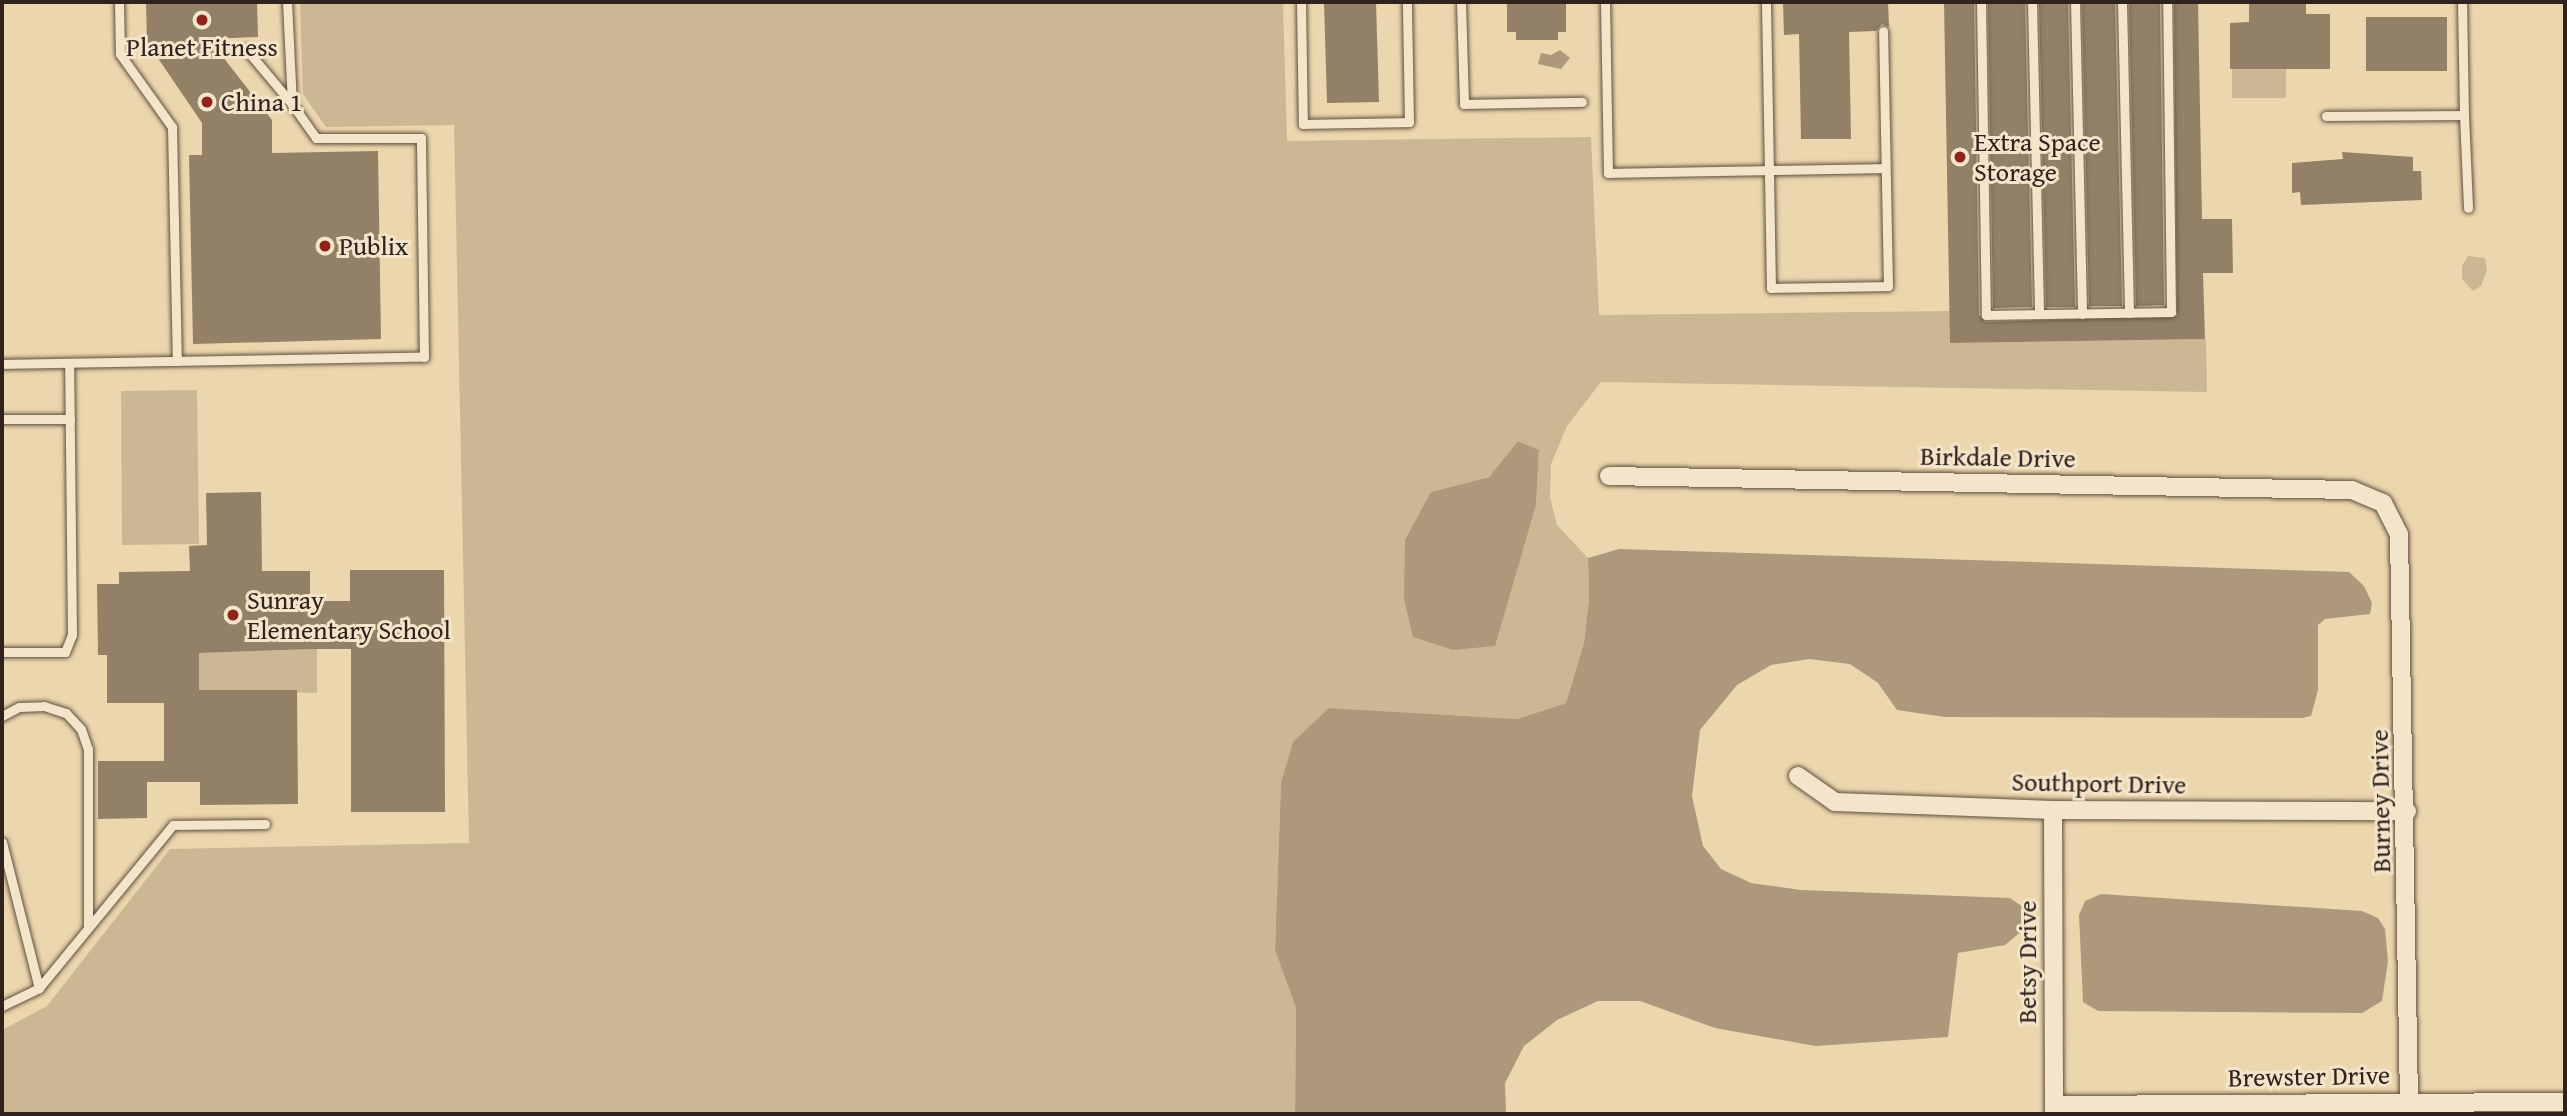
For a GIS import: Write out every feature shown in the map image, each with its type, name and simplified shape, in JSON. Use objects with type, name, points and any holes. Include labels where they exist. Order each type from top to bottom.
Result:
[{"type":"street","name":"Birkdale Drive","points":[[1609,476],[2352,490],[2383,503]]},
{"type":"street","name":"Burney Drive","points":[[2383,503],[2399,534],[2407,811],[2409,1101]]},
{"type":"street","name":"Southport Drive","points":[[1798,776],[1835,802],[2053,810],[2407,811]]},
{"type":"street","name":"Betsy Drive","points":[[2053,810],[2054,1110]]},
{"type":"street","name":"Brewster Drive","points":[[2054,1110],[2409,1101],[2565,1102]]},
{"type":"lane","points":[[119,2],[120,54],[172,127],[177,361]]},
{"type":"lane","points":[[287,2],[292,104]]},
{"type":"lane","points":[[1301,2],[1303,124],[1409,122],[1407,2]]},
{"type":"lane","points":[[1461,2],[1464,104],[1582,102]]},
{"type":"lane","points":[[1605,2],[1608,173],[1885,168]]},
{"type":"lane","points":[[1766,2],[1771,288],[1888,286],[1883,31]]},
{"type":"lane","points":[[1981,2],[1986,315],[2171,313],[2167,2]]},
{"type":"lane","points":[[2032,2],[2039,314]]},
{"type":"lane","points":[[2075,2],[2082,314]]},
{"type":"lane","points":[[2122,2],[2129,313]]},
{"type":"lane","points":[[2462,2],[2468,208]]},
{"type":"lane","points":[[2,364],[424,356],[421,138],[316,138],[292,104],[246,49]]},
{"type":"lane","points":[[2326,116],[2464,115]]},
{"type":"lane","points":[[2,652],[65,652],[72,635],[69,363]]},
{"type":"lane","points":[[2,419],[70,419]]},
{"type":"lane","points":[[2,716],[19,707],[44,706],[66,713],[80,729],[89,749],[89,926]]},
{"type":"lane","points":[[2,1006],[39,988],[173,825],[265,824]]},
{"type":"lane","points":[[2,842],[39,988]]},
{"type":"shaded area","points":[[300,2],[1283,2],[1287,141],[1591,137],[1599,315],[1950,311],[1951,343],[2206,339],[2207,392],[1601,382],[1567,426],[1551,464],[1550,497],[1557,525],[1588,558],[1589,599],[1584,643],[1566,703],[1517,719],[1329,708],[1281,783],[1275,950],[1296,1008],[1295,1114],[2,1114],[2,1030],[47,1006],[170,849],[469,843],[454,125],[326,127],[303,94]],"holes":[[[1518,441],[1539,450],[1536,505],[1494,646],[1431,492],[1489,477]]]},
{"type":"shaded area","points":[[1560,50],[1570,58],[1561,69],[1538,64],[1541,53],[1551,55]]},
{"type":"shaded area","points":[[2232,69],[2286,69],[2286,98],[2232,98]]},
{"type":"shaded area","points":[[2468,256],[2485,258],[2487,270],[2481,286],[2473,291],[2462,279],[2462,266]]},
{"type":"shaded area","points":[[197,390],[199,544],[122,545],[121,391]]},
{"type":"shaded area","points":[[1518,441],[1539,450],[1536,505],[1495,646],[1453,650],[1413,637],[1404,599],[1405,540],[1431,492],[1489,477]]},
{"type":"shaded area","points":[[1619,549],[2349,572],[2364,586],[2372,603],[2370,614],[2325,619],[2318,625],[2318,690],[2311,716],[2302,718],[1945,717],[1897,710],[1878,683],[1850,664],[1809,659],[1771,665],[1737,685],[1700,730],[1692,796],[1703,846],[1721,869],[1751,883],[1801,890],[2010,898],[2023,907],[2022,931],[2005,945],[1958,953],[1948,1037],[1815,1046],[1715,1028],[1640,1001],[1598,1001],[1557,1020],[1524,1046],[1505,1083],[1506,1114],[1295,1114],[1296,1008],[1275,950],[1281,783],[1293,742],[1329,708],[1517,719],[1566,703],[1584,643],[1589,599],[1588,558]]},
{"type":"shaded area","points":[[317,649],[317,693],[199,690],[199,653]]},
{"type":"shaded area","points":[[2101,894],[2362,911],[2378,918],[2385,929],[2388,961],[2382,1001],[2362,1013],[2098,1011],[2083,1002],[2079,915],[2085,901]]},
{"type":"building","points":[[146,2],[257,2],[258,37],[209,39],[272,120],[272,153],[378,151],[381,339],[193,344],[189,155],[202,155],[202,123],[147,42]]},
{"type":"building","points":[[1324,2],[1376,2],[1379,102],[1327,103]]},
{"type":"building","points":[[1507,2],[1566,2],[1566,32],[1558,32],[1558,40],[1516,40],[1516,32],[1507,32]]},
{"type":"building","points":[[1783,2],[1888,2],[1889,27],[1882,24],[1876,31],[1849,32],[1851,139],[1801,139],[1799,34],[1784,35]]},
{"type":"building","name":"Extra Space Storage","points":[[1944,2],[1974,2],[1979,315],[1986,322],[2177,316],[2174,2],[2198,2],[2202,219],[2232,219],[2233,273],[2203,273],[2205,339],[1950,343]]},
{"type":"building","name":"Extra Space Storage","points":[[1988,2],[2025,2],[2032,307],[1993,308]]},
{"type":"building","name":"Extra Space Storage","points":[[2039,2],[2068,2],[2075,307],[2046,307]]},
{"type":"building","name":"Extra Space Storage","points":[[2082,2],[2115,2],[2122,306],[2089,306]]},
{"type":"building","points":[[2129,2],[2160,2],[2164,305],[2136,306]]},
{"type":"building","points":[[2249,2],[2306,2],[2306,14],[2330,14],[2330,69],[2230,69],[2230,23],[2249,22]]},
{"type":"building","points":[[2366,17],[2447,17],[2447,71],[2366,71]]},
{"type":"building","points":[[2342,152],[2413,157],[2413,171],[2421,171],[2422,200],[2301,205],[2300,192],[2292,193],[2292,163],[2343,159]]},
{"type":"building","points":[[261,492],[262,571],[310,571],[310,601],[350,601],[350,570],[444,570],[445,812],[351,812],[351,649],[311,649],[199,653],[199,690],[297,690],[298,804],[200,805],[200,782],[147,782],[147,818],[98,819],[98,761],[164,761],[164,703],[107,703],[107,655],[98,655],[97,584],[119,584],[119,572],[190,571],[189,546],[207,545],[206,493]]},
{"type":"place","name":"Planet Fitness","points":[[202,20]]},
{"type":"place","name":"China 1","points":[[207,102]]},
{"type":"place","name":"Extra Space Storage","points":[[1960,157]]},
{"type":"place","name":"Publix","points":[[325,246]]},
{"type":"place","name":"Sunray Elementary School","points":[[233,615]]}]
